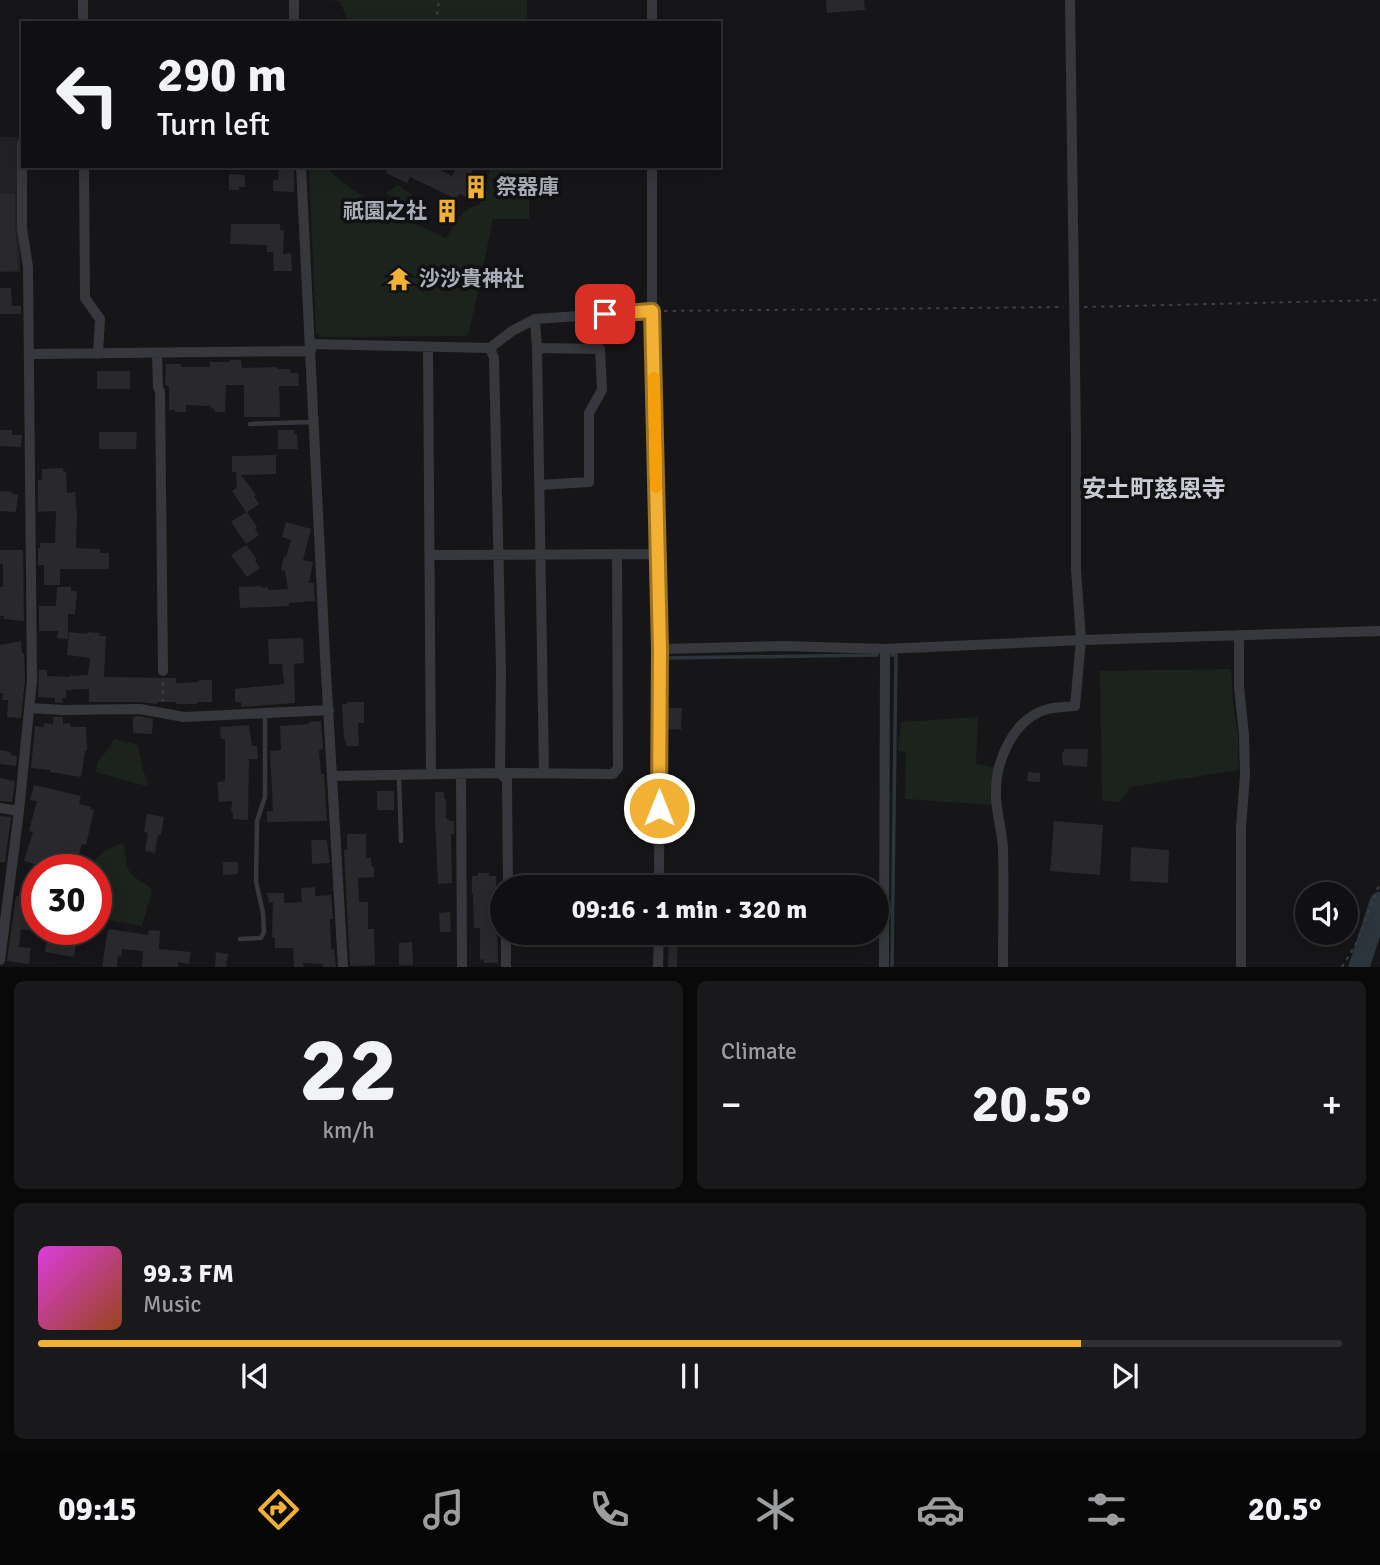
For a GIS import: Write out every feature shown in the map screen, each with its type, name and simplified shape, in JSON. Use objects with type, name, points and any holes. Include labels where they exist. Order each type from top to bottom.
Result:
[{"type":"street","points":[[83,0],[83,21]]},
{"type":"street","points":[[294,0],[294,21]]},
{"type":"street","points":[[652,0],[652,21]]},
{"type":"street","points":[[1003,967],[1002,836],[995,796],[998,773],[1007,745],[1021,724],[1046,709],[1075,706],[1081,640],[1076,570],[1070,0]]},
{"type":"street","points":[[0,960],[30,708],[32,636],[28,267],[22,228],[22,168]]},
{"type":"street","points":[[84,168],[85,298],[100,319],[98,354]]},
{"type":"street","points":[[301,168],[343,967]]},
{"type":"street","points":[[652,168],[652,311],[660,649],[659,875]]},
{"type":"street","points":[[29,354],[310,348],[490,348],[512,331],[535,319],[652,311]]},
{"type":"street","points":[[535,319],[544,774]]},
{"type":"street","points":[[428,347],[431,775]]},
{"type":"street","points":[[490,348],[494,358],[501,672],[500,773],[507,780],[508,875]]},
{"type":"street","points":[[537,348],[600,349],[601,390],[589,413],[589,482],[539,485]]},
{"type":"street","points":[[157,353],[160,391],[163,671]]},
{"type":"street","points":[[332,776],[613,774],[618,768],[617,554]]},
{"type":"street","points":[[430,555],[658,554]]},
{"type":"street","points":[[660,649],[784,646],[885,649],[1380,631]]},
{"type":"street","points":[[1239,635],[1239,687],[1245,776],[1241,827],[1241,967]]},
{"type":"street","points":[[884,967],[885,649]]},
{"type":"street","points":[[30,708],[140,709],[184,717],[329,710]]},
{"type":"street","points":[[461,775],[462,967]]},
{"type":"street","points":[[0,808],[19,811]]},
{"type":"street","points":[[506,945],[506,967]]},
{"type":"street","points":[[658,967],[659,945]]},
{"type":"lane","points":[[250,424],[314,422]]},
{"type":"lane","points":[[240,939],[261,938],[264,932],[256,869],[257,821],[265,797],[265,713]]},
{"type":"lane","points":[[399,775],[401,841]]},
{"type":"path","points":[[436,21],[439,0]]},
{"type":"path","points":[[652,311],[1073,307],[1380,300]]},
{"type":"path","points":[[163,671],[163,713]]},
{"type":"path","points":[[1342,967],[1357,942],[1380,882]]},
{"type":"shaded area","points":[[331,0],[527,0],[527,21],[348,21],[340,2]]},
{"type":"shaded area","points":[[0,137],[20,137],[20,272],[0,272]]},
{"type":"shaded area","name":"沙沙貴神社","points":[[309,168],[328,168],[365,197],[446,238],[463,213],[480,204],[485,194],[490,168],[529,168],[529,219],[493,219],[469,333],[466,336],[321,337],[316,333]]},
{"type":"shaded area","points":[[398,185],[412,195],[407,204],[386,193]]},
{"type":"shaded area","points":[[1231,669],[1238,734],[1238,770],[1130,787],[1120,802],[1102,801],[1100,671]]},
{"type":"shaded area","points":[[978,717],[976,764],[997,768],[993,805],[905,799],[906,752],[898,751],[901,722]]},
{"type":"shaded area","points":[[114,739],[138,745],[148,782],[146,786],[96,772],[98,761]]},
{"type":"shaded area","points":[[123,844],[130,872],[152,890],[142,926],[112,921],[112,854],[101,854]]},
{"type":"building","points":[[826,0],[864,0],[865,10],[827,13]]},
{"type":"building","points":[[279,168],[294,168],[294,192],[273,191],[273,180],[278,180]]},
{"type":"building","points":[[388,168],[437,168],[452,176],[456,168],[474,168],[470,177],[485,183],[477,201],[459,194],[456,199],[410,177],[407,183],[386,173]]},
{"type":"building","points":[[229,174],[245,175],[245,187],[229,190]]},
{"type":"building","points":[[0,194],[15,194],[18,270],[0,271]]},
{"type":"building","points":[[231,224],[280,224],[280,230],[284,231],[283,254],[291,253],[292,271],[274,271],[273,252],[267,252],[267,245],[230,244]]},
{"type":"building","points":[[0,288],[11,288],[12,306],[21,306],[21,314],[0,314]]},
{"type":"building","points":[[241,360],[242,368],[277,367],[298,373],[299,386],[279,386],[280,417],[244,417],[244,385],[226,385],[225,412],[215,412],[211,406],[186,405],[186,412],[169,410],[169,386],[165,385],[166,364],[210,367],[210,362]]},
{"type":"building","points":[[97,371],[130,371],[130,389],[97,389]]},
{"type":"building","points":[[0,430],[12,430],[12,435],[22,435],[21,447],[0,446]]},
{"type":"building","points":[[278,430],[295,430],[298,449],[278,449]]},
{"type":"building","points":[[99,432],[137,432],[136,449],[99,449]]},
{"type":"building","points":[[276,455],[276,474],[241,475],[256,495],[254,496],[259,504],[247,512],[259,535],[246,544],[231,522],[246,512],[232,491],[237,487],[236,472],[232,472],[232,456]]},
{"type":"building","points":[[63,468],[66,472],[67,493],[75,492],[76,548],[100,549],[100,553],[109,553],[109,569],[60,569],[60,585],[44,585],[44,565],[38,565],[38,548],[40,543],[55,543],[56,511],[38,512],[38,480],[42,480],[42,469]]},
{"type":"building","points":[[0,491],[18,495],[16,512],[0,511]]},
{"type":"building","points":[[286,522],[311,529],[303,560],[313,562],[309,583],[314,583],[315,601],[289,603],[289,606],[240,608],[239,587],[288,589],[285,571],[281,570],[291,540],[282,537]]},
{"type":"building","points":[[246,545],[257,559],[255,561],[260,568],[247,577],[231,555]]},
{"type":"building","points":[[0,550],[23,550],[24,621],[4,619],[4,616],[0,616],[3,564],[0,564]]},
{"type":"building","points":[[57,587],[71,587],[71,591],[77,591],[75,614],[68,614],[68,639],[57,638],[58,631],[39,631],[39,606],[56,606]]},
{"type":"building","points":[[69,632],[100,633],[99,636],[106,636],[104,677],[176,678],[176,683],[212,680],[212,702],[89,702],[89,689],[66,690],[63,703],[55,702],[55,698],[38,697],[39,670],[47,670],[47,676],[88,675],[90,658],[67,655]]},
{"type":"building","points":[[303,638],[304,663],[294,664],[295,703],[241,707],[241,702],[235,702],[235,689],[284,684],[282,664],[269,664],[268,639]]},
{"type":"building","points":[[21,641],[25,680],[21,718],[7,717],[8,700],[2,700],[3,693],[0,693],[0,645]]},
{"type":"building","points":[[364,702],[364,723],[358,723],[359,746],[346,746],[344,739],[342,704]]},
{"type":"building","points":[[667,708],[682,708],[681,730],[667,729]]},
{"type":"building","points":[[53,717],[63,717],[63,724],[70,723],[71,727],[86,727],[87,751],[81,777],[31,768],[35,726],[53,724]]},
{"type":"building","points":[[133,717],[153,719],[152,734],[133,733]]},
{"type":"building","points":[[321,721],[323,749],[319,750],[321,774],[324,774],[327,821],[267,822],[267,811],[273,811],[270,751],[281,750],[280,726]]},
{"type":"building","points":[[249,725],[252,746],[257,746],[258,759],[249,759],[248,820],[233,819],[232,801],[219,802],[217,782],[225,781],[225,739],[221,739],[220,727]]},
{"type":"building","points":[[1064,749],[1088,749],[1087,767],[1063,765]]},
{"type":"building","points":[[0,750],[17,756],[16,766],[0,764]]},
{"type":"building","points":[[1028,772],[1040,773],[1040,782],[1027,781]]},
{"type":"building","points":[[0,778],[15,781],[12,802],[0,801]]},
{"type":"building","points":[[34,785],[81,796],[79,804],[94,810],[86,845],[82,844],[79,854],[26,854],[33,832],[29,831],[37,801],[30,800]]},
{"type":"building","points":[[377,791],[394,791],[394,810],[377,810]]},
{"type":"building","points":[[435,792],[444,792],[446,819],[454,821],[454,834],[451,834],[452,883],[438,884]]},
{"type":"building","points":[[147,814],[164,817],[155,853],[145,851]]},
{"type":"building","points":[[0,816],[11,817],[5,862],[0,862]]},
{"type":"building","points":[[1054,821],[1103,825],[1100,875],[1050,871]]},
{"type":"building","points":[[347,834],[366,834],[366,858],[371,858],[374,867],[374,877],[358,878],[359,902],[368,902],[368,929],[374,929],[375,965],[350,966],[344,850],[347,850]]},
{"type":"building","points":[[311,840],[327,840],[330,863],[312,864]]},
{"type":"building","points":[[1131,847],[1169,850],[1168,883],[1130,881]]},
{"type":"building","points":[[223,862],[238,862],[238,874],[223,875]]},
{"type":"building","points":[[478,873],[489,873],[490,876],[490,945],[498,945],[498,963],[484,963],[484,959],[480,960],[480,928],[474,928],[472,894],[472,876],[478,876]]},
{"type":"building","points":[[315,887],[315,896],[331,895],[331,949],[334,949],[336,967],[303,963],[304,967],[294,967],[293,948],[275,948],[275,938],[272,937],[273,902],[269,903],[267,893],[284,893],[284,903],[302,902],[301,888]]},
{"type":"building","points":[[16,896],[21,896],[19,947],[31,948],[29,964],[7,961]]},
{"type":"building","points":[[450,912],[451,932],[440,932],[439,913]]},
{"type":"building","points":[[112,930],[148,935],[149,930],[160,931],[159,949],[191,952],[189,964],[178,962],[178,967],[142,967],[143,951],[122,949],[117,967],[102,967],[105,945],[112,945]]},
{"type":"building","points":[[412,942],[413,965],[399,965],[399,943]]},
{"type":"building","points":[[46,945],[76,945],[74,957],[45,952]]},
{"type":"building","points":[[669,945],[678,945],[677,967],[668,967]]},
{"type":"building","points":[[216,952],[228,954],[226,967],[215,967]]},
{"type":"waterway","points":[[666,658],[877,655]]},
{"type":"waterway","points":[[892,655],[896,655],[892,967]]},
{"type":"waterway","points":[[1359,967],[1380,902]]},
{"type":"slow traffic","points":[[654,378],[656,487]]},
{"type":"place","name":"祭器庫","points":[[476,187]]},
{"type":"place","name":"祇園之社","points":[[447,211]]},
{"type":"place","name":"沙沙貴神社","points":[[399,279]]},
{"type":"district","name":"安土町慈恩寺","points":[[1154,489]]},
{"type":"route","points":[[605,314],[652,311],[660,649],[659,808]]}]
